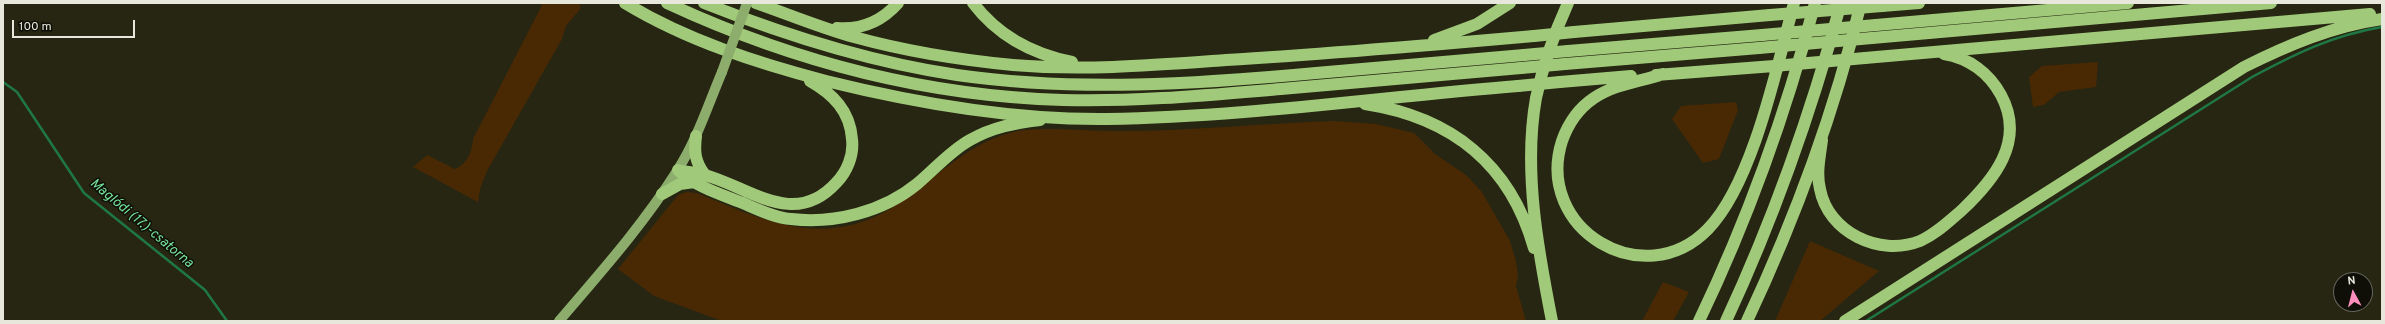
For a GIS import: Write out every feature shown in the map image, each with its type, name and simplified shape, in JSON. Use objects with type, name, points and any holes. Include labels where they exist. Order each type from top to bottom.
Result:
[{"type":"highway","points":[[625,3],[698,38],[752,59],[797,73],[916,101],[982,111],[1105,119],[1171,116],[1560,82],[1754,68],[2382,13]]},
{"type":"highway","points":[[667,3],[759,42],[818,61],[921,85],[1013,97],[1063,100],[1181,97],[2271,3]]},
{"type":"highway","points":[[704,3],[767,28],[858,55],[922,69],[1012,81],[1072,84],[1181,83],[2128,3]]},
{"type":"highway","points":[[756,3],[824,27],[886,45],[1013,65],[1094,67],[1250,59],[1919,3]]},
{"type":"highway","points":[[824,27],[843,28],[866,25],[889,13],[898,3]]},
{"type":"highway","points":[[973,3],[991,23],[1016,43],[1044,56],[1094,67]]},
{"type":"highway","points":[[1383,48],[1438,39],[1459,32],[1477,24],[1510,3]]},
{"type":"highway","points":[[1552,321],[1544,280],[1534,201],[1531,154],[1534,117],[1546,57],[1568,3]]},
{"type":"highway","points":[[1663,74],[1622,85],[1593,98],[1570,123],[1558,156],[1560,188],[1573,219],[1603,245],[1631,254],[1667,252],[1690,243],[1708,229],[1723,209],[1739,180],[1756,134],[1794,3]]},
{"type":"highway","points":[[1699,321],[1720,277],[1766,162],[1796,75],[1815,3]]},
{"type":"highway","points":[[1726,321],[1762,240],[1801,138],[1840,3]]},
{"type":"highway","points":[[1747,321],[1781,244],[1822,140],[1862,3]]},
{"type":"highway","points":[[1845,321],[2244,67],[2286,46],[2315,35],[2382,19]]},
{"type":"highway","points":[[1822,140],[1818,169],[1820,189],[1832,217],[1852,234],[1866,242],[1902,245],[1919,241],[1944,226],[1995,175],[2007,151],[2010,131],[2007,106],[1996,86],[1978,68],[1955,56],[1922,53]]},
{"type":"highway","points":[[678,170],[705,175],[758,197],[784,204],[809,202],[830,190],[839,180],[850,160],[852,149],[851,128],[848,118],[834,96],[797,73]]},
{"type":"highway","points":[[1344,102],[1361,103],[1399,110],[1426,120],[1451,133],[1484,158],[1501,178],[1522,212],[1544,280]]},
{"type":"highway","points":[[678,170],[694,182],[760,211],[790,219],[819,220],[857,215],[890,201],[916,185],[970,140],[1003,125],[1063,117]]},
{"type":"highway","points":[[696,136],[695,157],[697,164],[705,175]]},
{"type":"highway","points":[[662,194],[680,184],[694,182]]},
{"type":"main road","points":[[559,321],[605,268],[662,194],[678,170],[696,136],[722,72],[746,3]]},
{"type":"shaded area","points":[[543,3],[579,3],[581,8],[566,26],[562,39],[487,171],[480,189],[478,202],[413,167],[427,155],[455,169],[466,161],[470,153],[473,139]]},
{"type":"shaded area","points":[[2098,62],[2096,87],[2059,92],[2044,105],[2033,107],[2029,77],[2042,66]]},
{"type":"shaded area","points":[[1736,102],[1738,110],[1719,159],[1703,163],[1672,119],[1681,106]]},
{"type":"shaded area","points":[[1335,121],[1376,124],[1414,133],[1435,154],[1466,175],[1482,192],[1510,241],[1516,261],[1518,277],[1516,286],[1526,321],[722,321],[654,296],[618,269],[678,195],[686,192],[697,193],[745,213],[792,226],[816,229],[840,227],[865,221],[890,209],[906,199],[951,164],[972,150],[993,138],[1018,131],[1057,129],[1150,131]]},
{"type":"shaded area","points":[[1810,241],[1879,271],[1820,321],[1775,321]]},
{"type":"shaded area","points":[[1663,282],[1689,292],[1673,321],[1642,321]]},
{"type":"waterway","points":[[1866,321],[2252,77],[2315,46],[2347,35],[2382,27]]},
{"type":"waterway","name":"Maglódi (17.)-csatorna","points":[[3,82],[17,92],[84,193],[205,290],[227,321]]}]
